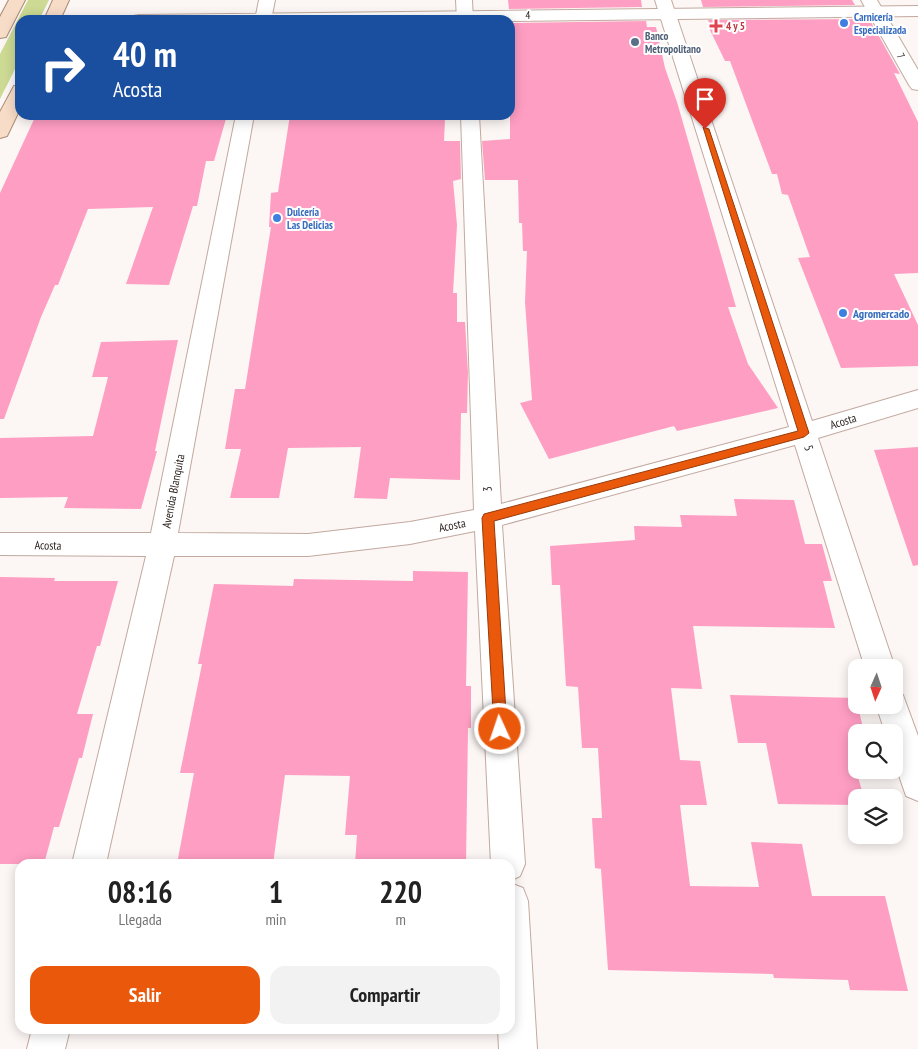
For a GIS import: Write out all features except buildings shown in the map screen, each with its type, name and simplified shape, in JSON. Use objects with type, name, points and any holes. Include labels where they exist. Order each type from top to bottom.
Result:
[{"type":"main road","points":[[0,33],[18,0]]},
{"type":"main road","points":[[54,15],[61,0]]},
{"type":"main road","points":[[0,132],[15,100]]},
{"type":"street","points":[[264,15],[267,0]]},
{"type":"street","name":"4","points":[[378,15],[666,7],[872,6],[918,11]]},
{"type":"street","name":"7","points":[[872,6],[918,85]]},
{"type":"street","name":"5","points":[[666,7],[877,659]]},
{"type":"street","name":"Avenida Blanquita","points":[[90,859],[162,546],[244,120]]},
{"type":"street","name":"3","points":[[470,120],[488,518],[508,859]]},
{"type":"street","name":"Acosta","points":[[0,544],[308,545],[410,533],[488,518],[804,433],[918,399]]},
{"type":"street","points":[[895,714],[918,785]]},
{"type":"street","points":[[515,994],[518,1049]]},
{"type":"street","points":[[46,1049],[49,1034]]},
{"type":"green space","points":[[28,0],[49,0],[42,15],[20,15]]},
{"type":"green space","points":[[15,25],[15,69],[0,99],[0,54]]},
{"type":"place","name":"Carnicería Especializada","points":[[844,23]]},
{"type":"place","name":"4 y 5","points":[[716,26]]},
{"type":"place","name":"Banco Metropolitano","points":[[635,42]]},
{"type":"place","name":"Dulcería Las Delicias","points":[[277,218]]},
{"type":"place","name":"Agromercado","points":[[843,313]]},
{"type":"route","points":[[500,729],[488,518],[804,433],[705,129]]}]
